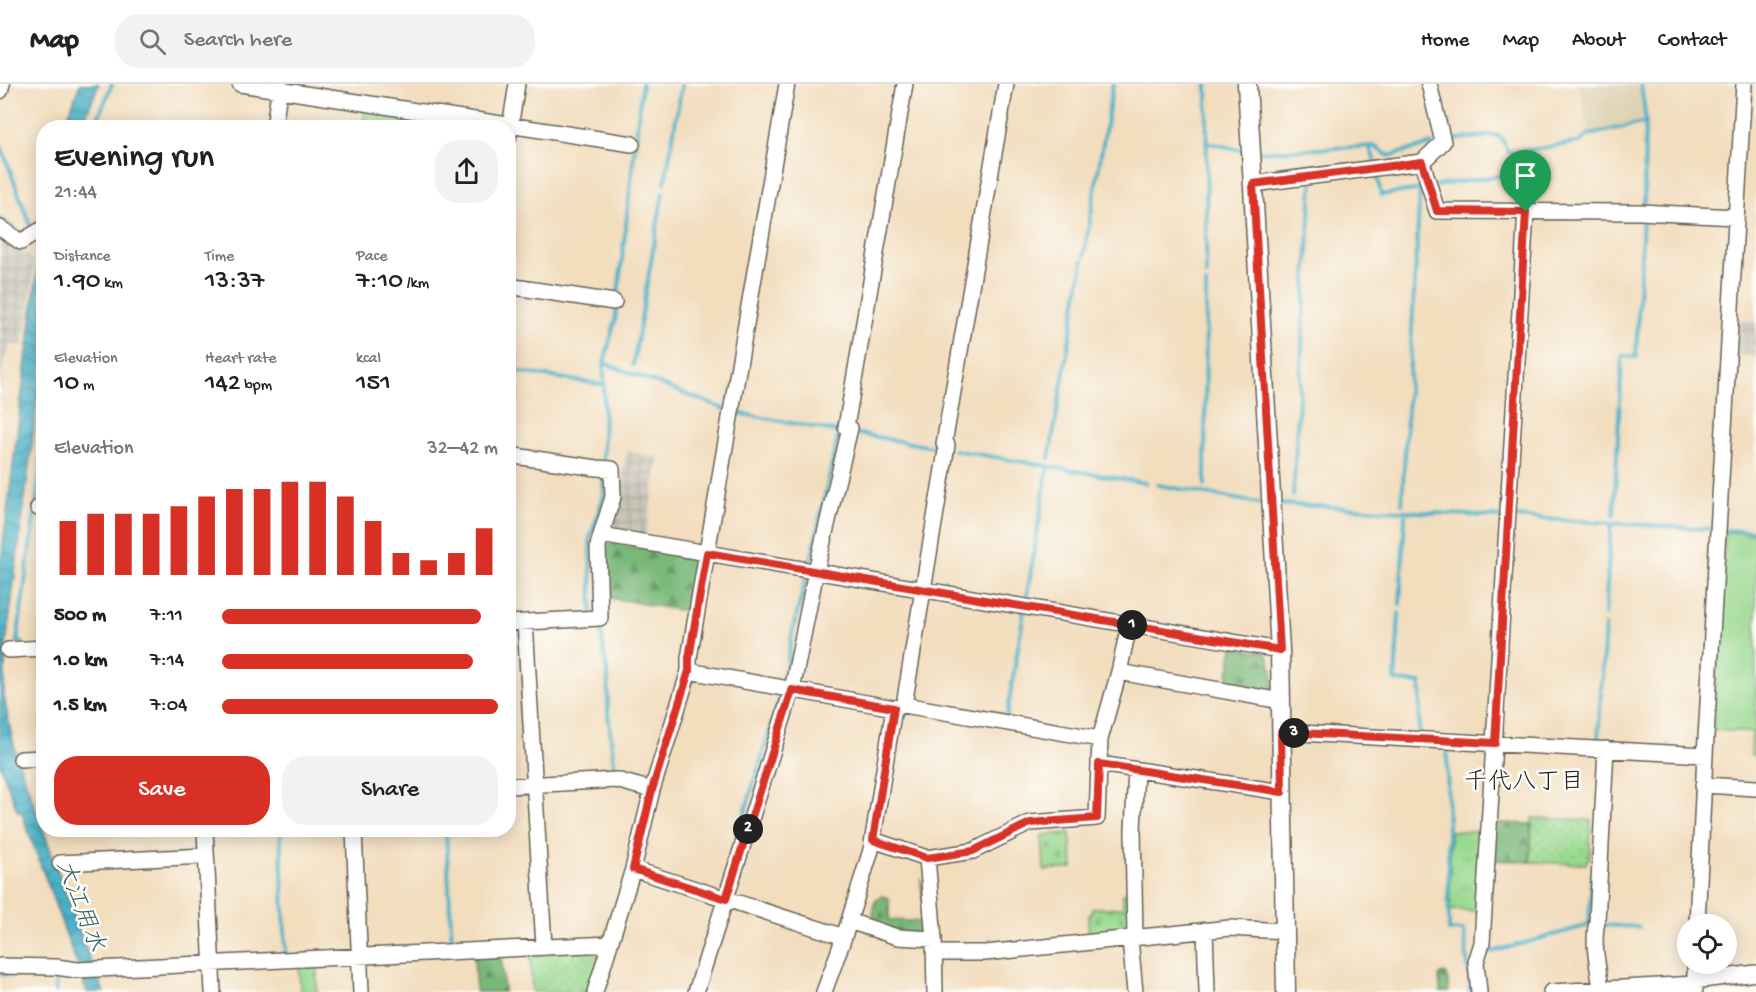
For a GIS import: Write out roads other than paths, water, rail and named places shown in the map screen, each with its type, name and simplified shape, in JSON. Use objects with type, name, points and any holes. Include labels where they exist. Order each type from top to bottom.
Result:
[{"type":"street","points":[[0,91],[2,84]]},
{"type":"street","points":[[240,84],[280,87],[445,120]]},
{"type":"street","points":[[512,120],[517,84]]},
{"type":"street","points":[[595,992],[633,869],[652,790],[689,671],[689,658],[787,84]]},
{"type":"street","points":[[696,992],[792,690],[848,428],[905,84]]},
{"type":"street","points":[[824,992],[849,921],[873,840],[923,590],[1006,84]]},
{"type":"street","points":[[1247,84],[1280,650],[1285,931],[1290,992]]},
{"type":"street","points":[[1253,184],[1422,162],[1443,142],[1429,84]]},
{"type":"street","points":[[1697,914],[1744,84]]},
{"type":"street","points":[[275,120],[280,87]]},
{"type":"street","points":[[516,134],[632,144]]},
{"type":"street","points":[[1422,162],[1437,211],[1640,212],[1735,217]]},
{"type":"street","points":[[1479,992],[1476,962],[1482,943],[1526,212]]},
{"type":"street","points":[[0,228],[21,242],[36,232]]},
{"type":"street","points":[[516,287],[614,302]]},
{"type":"street","points":[[516,456],[612,469],[613,497],[598,546],[600,618],[516,623]]},
{"type":"street","points":[[601,534],[1280,650]]},
{"type":"street","points":[[525,622],[544,947]]},
{"type":"street","points":[[873,840],[927,858],[973,851],[1030,823],[1097,818],[1100,739],[1119,672],[1129,625]]},
{"type":"street","points":[[8,650],[36,648]]},
{"type":"street","points":[[689,671],[792,690],[1100,739]]},
{"type":"street","points":[[1119,672],[1281,701]]},
{"type":"street","points":[[1281,732],[1705,754]]},
{"type":"street","points":[[1601,988],[1595,951],[1595,930],[1598,921],[1606,749]]},
{"type":"street","points":[[21,759],[36,758]]},
{"type":"street","points":[[1099,764],[1282,792]]},
{"type":"street","points":[[1135,992],[1132,938],[1136,770]]},
{"type":"street","points":[[516,785],[616,780],[652,790]]},
{"type":"street","points":[[1703,785],[1756,788]]},
{"type":"street","points":[[205,837],[213,992]]},
{"type":"street","points":[[354,837],[361,992]]},
{"type":"street","points":[[60,863],[206,856]]},
{"type":"street","points":[[927,858],[935,946],[935,992]]},
{"type":"street","points":[[633,869],[844,936]]},
{"type":"street","points":[[849,921],[897,937],[935,946],[985,953],[1230,928],[1285,931]]},
{"type":"street","points":[[1205,930],[1207,992]]},
{"type":"street","points":[[0,966],[56,967],[77,970],[610,944]]},
{"type":"street","points":[[1553,992],[1601,988],[1695,986],[1756,973]]},
{"type":"water","points":[[80,84],[99,84],[84,120],[67,120]]},
{"type":"water","points":[[36,281],[36,413],[6,644],[4,695],[17,757],[36,810],[36,837],[46,837],[90,960],[104,992],[87,992],[21,811],[18,812],[0,764],[0,569]]},
{"type":"waterway","points":[[97,120],[112,84]]},
{"type":"waterway","points":[[604,363],[615,321],[642,84]]},
{"type":"waterway","points":[[665,182],[682,84]]},
{"type":"waterway","points":[[1084,255],[1113,84]]},
{"type":"waterway","points":[[1206,276],[1207,84]]},
{"type":"waterway","points":[[1449,140],[1497,135],[1510,153],[1580,142],[1588,135],[1646,122],[1641,84]]},
{"type":"waterway","points":[[1644,207],[1645,122]]},
{"type":"waterway","points":[[1206,142],[1245,151]]},
{"type":"waterway","points":[[0,143],[31,227]]},
{"type":"waterway","points":[[1258,149],[1258,152],[1374,146],[1389,156],[1432,144]]},
{"type":"waterway","points":[[1369,146],[1375,161]]},
{"type":"waterway","points":[[1435,186],[1516,173],[1520,168],[1518,152]]},
{"type":"waterway","points":[[1377,173],[1381,195],[1422,189]]},
{"type":"waterway","points":[[1293,496],[1312,183]]},
{"type":"waterway","points":[[1402,503],[1420,189]]},
{"type":"waterway","points":[[633,365],[663,192]]},
{"type":"waterway","points":[[1614,515],[1622,356],[1636,357],[1643,216]]},
{"type":"waterway","points":[[0,219],[19,232]]},
{"type":"waterway","points":[[1049,459],[1083,261]]},
{"type":"waterway","points":[[1205,485],[1206,283]]},
{"type":"waterway","points":[[516,371],[604,385],[604,363],[727,410]]},
{"type":"waterway","points":[[603,463],[604,385]]},
{"type":"waterway","points":[[738,413],[839,432]]},
{"type":"waterway","points":[[810,563],[840,428]]},
{"type":"waterway","points":[[854,433],[938,448]]},
{"type":"waterway","points":[[954,450],[1146,483]]},
{"type":"waterway","points":[[1026,601],[1048,467]]},
{"type":"waterway","points":[[589,614],[592,613],[590,538],[604,495],[603,475]]},
{"type":"waterway","points":[[1158,485],[1264,504]]},
{"type":"waterway","points":[[1278,504],[1314,506]]},
{"type":"waterway","points":[[1317,506],[1503,517]]},
{"type":"waterway","points":[[22,642],[17,642],[35,511]]},
{"type":"waterway","points":[[1400,604],[1405,516]]},
{"type":"waterway","points":[[1513,517],[1711,529]]},
{"type":"waterway","points":[[1605,615],[1611,523]]},
{"type":"waterway","points":[[1726,530],[1756,531]]},
{"type":"waterway","points":[[784,682],[793,629],[807,575]]},
{"type":"waterway","points":[[1007,715],[1024,611]]},
{"type":"waterway","points":[[1399,613],[1395,681],[1421,683],[1419,734]]},
{"type":"waterway","points":[[596,625],[600,625],[608,678],[608,713],[615,772]]},
{"type":"waterway","points":[[1598,743],[1605,625]]},
{"type":"waterway","points":[[731,858],[781,694]]},
{"type":"waterway","points":[[1447,747],[1449,930],[1464,931],[1471,992]]},
{"type":"waterway","points":[[280,837],[286,953],[282,954]]},
{"type":"waterway","points":[[446,837],[452,945]]},
{"type":"waterway","points":[[1488,953],[1589,925],[1592,874]]},
{"type":"waterway","points":[[1602,925],[1639,927]]},
{"type":"waterway","points":[[0,974],[60,975],[73,979]]},
{"type":"waterway","points":[[55,992],[56,975]]},
{"type":"district","name":"千代八丁目","points":[[1524,780]]},
{"type":"water label","name":"大江用水","points":[[82,905]]}]
